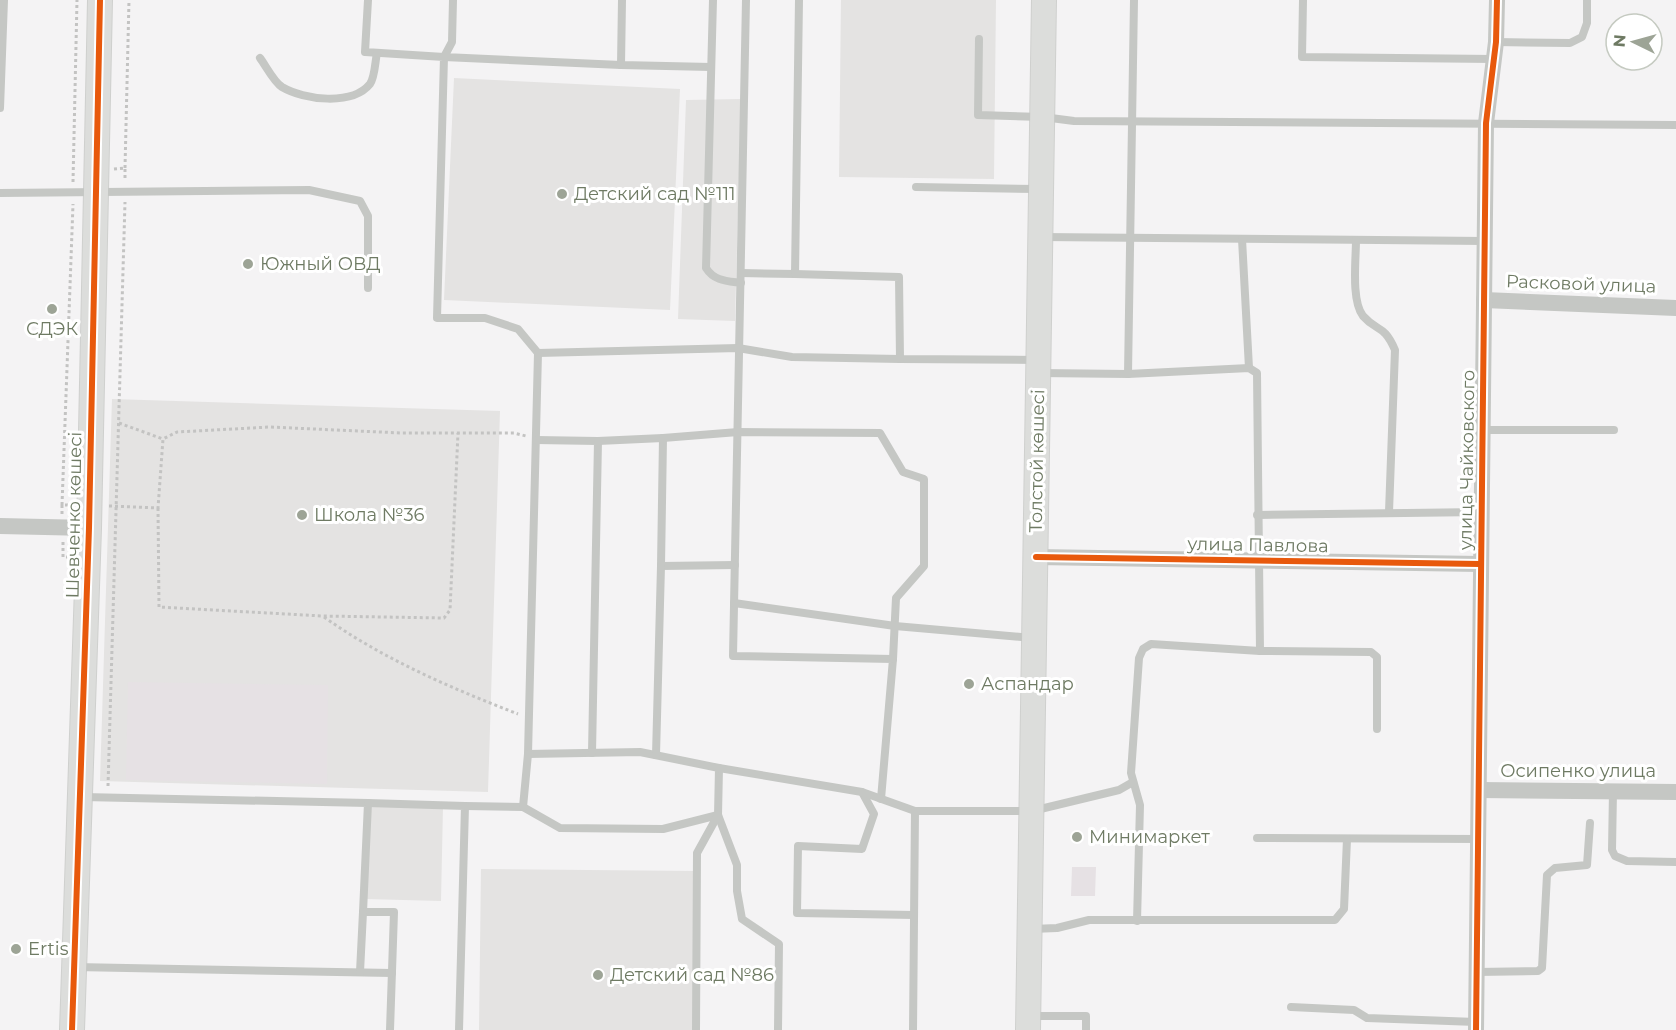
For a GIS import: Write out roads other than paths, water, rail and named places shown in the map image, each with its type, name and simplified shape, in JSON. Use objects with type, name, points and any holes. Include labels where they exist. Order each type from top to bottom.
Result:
[{"type":"street","name":"Шевченко көшесі","points":[[72,1030],[89,528],[84,194],[96,170],[100,0]]},
{"type":"street","name":"Толстой көшесі","points":[[1028,1023],[1044,0]]},
{"type":"street","name":"улица Чайковского","points":[[1476,1026],[1486,123],[1495,51],[1497,0]]},
{"type":"street","name":"Расковой улица","points":[[1484,300],[1676,308]]},
{"type":"street","points":[[0,526],[89,528]]},
{"type":"street","name":"улица Павлова","points":[[1036,556],[1480,564]]},
{"type":"street","name":"Осипенко улица","points":[[1479,790],[1676,792]]},
{"type":"lane","points":[[0,108],[4,0]]},
{"type":"lane","points":[[368,0],[365,52],[621,65],[711,67]]},
{"type":"lane","points":[[453,0],[452,42],[444,57],[437,318],[485,318],[518,329],[538,353],[528,754],[524,807]]},
{"type":"lane","points":[[621,65],[622,0]]},
{"type":"lane","points":[[713,0],[706,268],[710,275],[720,280],[741,283]]},
{"type":"lane","points":[[746,0],[733,656],[893,659]]},
{"type":"lane","points":[[795,274],[799,0]]},
{"type":"lane","points":[[1128,374],[1134,0]]},
{"type":"lane","points":[[1303,0],[1302,57],[1495,51],[1570,43],[1582,37],[1585,30],[1587,0]]},
{"type":"lane","points":[[979,39],[978,115],[1042,117],[1074,122],[1676,125]]},
{"type":"lane","points":[[260,57],[281,87],[312,97],[336,98],[359,94],[372,82],[377,53]]},
{"type":"lane","points":[[916,187],[1041,189]]},
{"type":"lane","points":[[0,193],[84,194],[309,190],[360,201],[368,216],[368,288]]},
{"type":"lane","points":[[1041,237],[1485,241]]},
{"type":"lane","points":[[1242,239],[1250,368]]},
{"type":"lane","points":[[1356,240],[1356,302],[1364,316],[1388,333],[1395,350],[1389,512]]},
{"type":"lane","points":[[741,273],[899,277],[900,359]]},
{"type":"lane","points":[[538,353],[738,348],[792,357],[900,359],[1128,374],[1250,368],[1257,373],[1257,560],[1260,651]]},
{"type":"lane","points":[[1483,430],[1614,430]]},
{"type":"lane","points":[[536,440],[598,441],[738,432],[880,433],[903,472],[924,479],[924,566],[896,598],[881,799]]},
{"type":"lane","points":[[656,756],[663,438]]},
{"type":"lane","points":[[592,753],[598,441]]},
{"type":"lane","points":[[1257,515],[1481,512]]},
{"type":"lane","points":[[661,566],[735,565]]},
{"type":"lane","points":[[734,603],[895,626],[1035,638]]},
{"type":"lane","points":[[1137,921],[1140,805],[1133,782],[1131,763],[1139,658],[1143,649],[1151,644],[1260,651],[1375,654],[1377,729]]},
{"type":"lane","points":[[528,754],[640,752],[862,792],[915,812],[1032,811],[1119,790],[1133,782]]},
{"type":"lane","points":[[719,768],[718,815],[737,865],[737,891],[742,919],[779,945],[778,1030]]},
{"type":"lane","points":[[1614,791],[1612,850],[1615,856],[1627,861],[1676,862]]},
{"type":"lane","points":[[862,792],[874,814],[862,849],[798,846],[796,913],[914,915]]},
{"type":"lane","points":[[80,796],[524,807],[560,828],[663,830],[718,815]]},
{"type":"lane","points":[[360,972],[368,803]]},
{"type":"lane","points":[[459,1030],[465,806]]},
{"type":"lane","points":[[913,1030],[915,812]]},
{"type":"lane","points":[[696,1030],[697,853],[718,815]]},
{"type":"lane","points":[[1477,972],[1538,971],[1542,968],[1547,875],[1555,868],[1587,865],[1590,823]]},
{"type":"lane","points":[[1257,837],[1477,839]]},
{"type":"lane","points":[[1030,929],[1057,928],[1089,920],[1335,920],[1344,909],[1347,839]]},
{"type":"lane","points":[[363,912],[393,912],[390,1030]]},
{"type":"lane","points":[[74,967],[392,973]]},
{"type":"lane","points":[[1291,1007],[1354,1010],[1367,1018],[1476,1026]]},
{"type":"lane","points":[[1028,1023],[1086,1016],[1086,1030]]},
{"type":"place","name":"Детский сад №111","points":[[562,194]]},
{"type":"place","name":"Южный ОВД","points":[[248,264]]},
{"type":"place","name":"СДЭК","points":[[52,309]]},
{"type":"place","name":"Школа №36","points":[[302,515]]},
{"type":"place","name":"Аспандар","points":[[969,684]]},
{"type":"place","name":"Минимаркет","points":[[1077,837]]},
{"type":"place","name":"Ertis","points":[[16,949]]},
{"type":"place","name":"Детский сад №86","points":[[598,975]]}]
